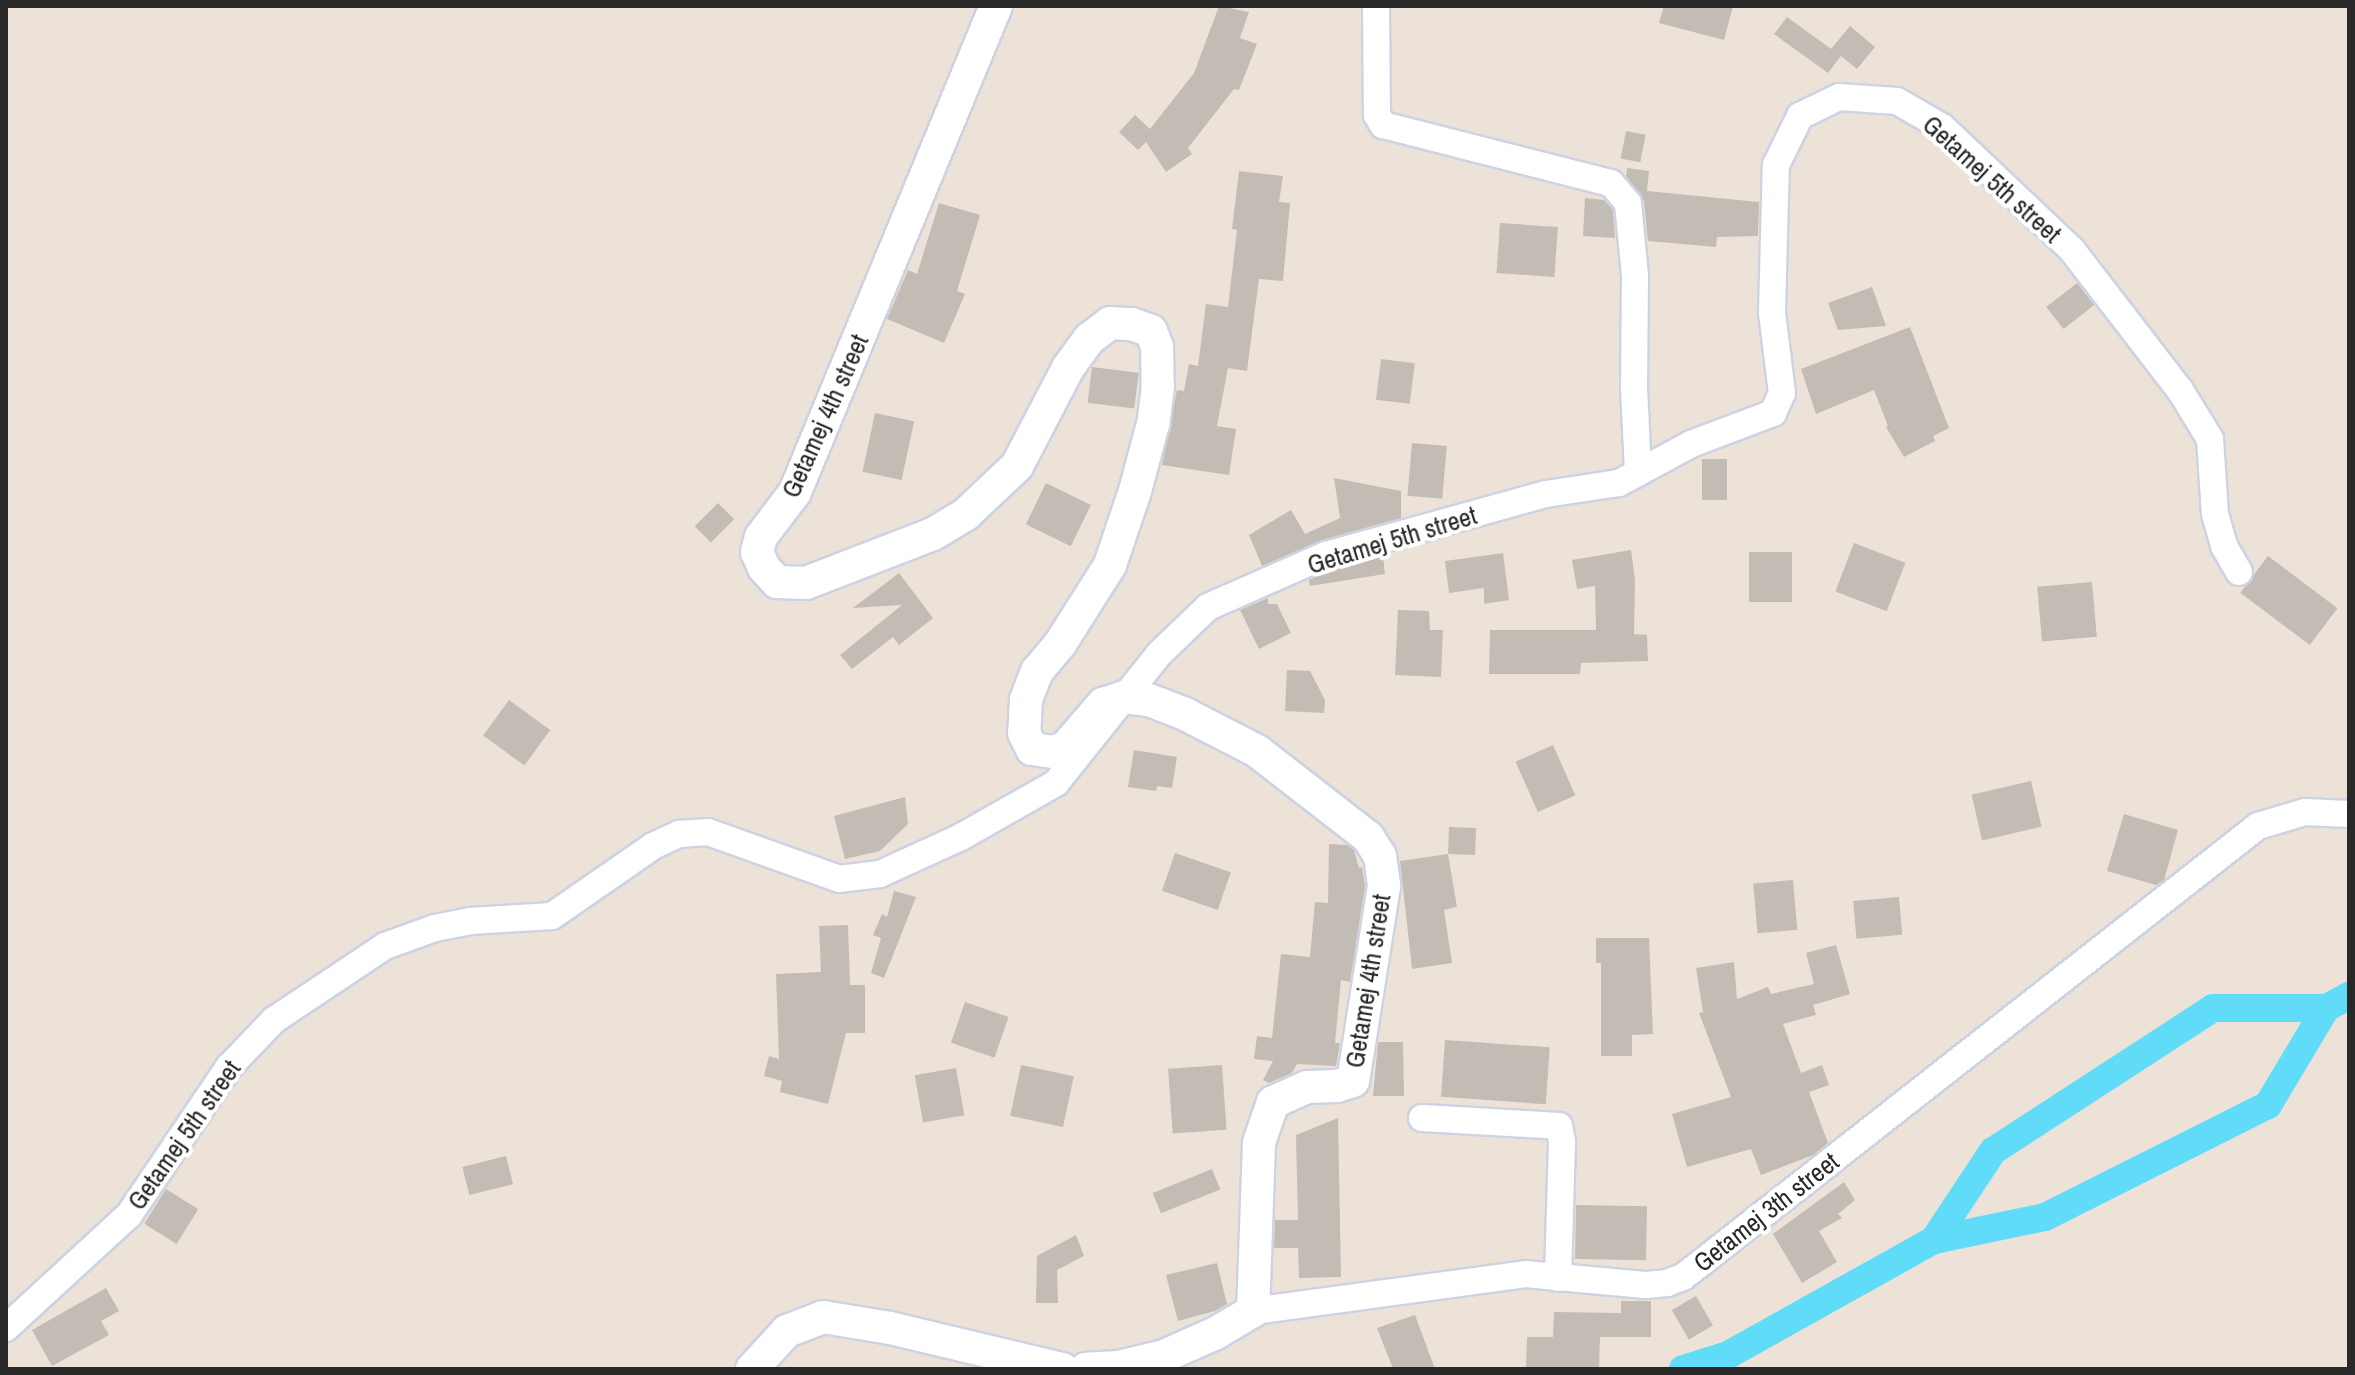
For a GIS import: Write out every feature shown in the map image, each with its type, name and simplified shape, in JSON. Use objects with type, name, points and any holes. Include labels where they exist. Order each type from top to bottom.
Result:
[{"type":"street","name":"Getamej 4th street","points":[[996,6],[795,492],[761,537],[757,552],[764,568],[777,582],[806,583],[933,534],[966,514],[1017,466],[1068,368],[1089,339],[1110,323],[1132,324],[1151,331],[1157,347],[1158,386],[1153,424],[1135,491],[1110,565],[1060,644],[1037,671],[1026,700],[1024,733],[1032,749],[1053,752],[1066,747],[1103,704],[1124,697],[1149,700],[1185,714],[1257,751],[1368,837],[1380,856],[1384,886],[1353,1081],[1337,1086],[1307,1087],[1273,1102],[1259,1143],[1253,1311]]},
{"type":"street","points":[[1376,6],[1377,115],[1383,125],[1611,183],[1628,203],[1635,264],[1638,473]]},
{"type":"street","name":"Getamej 5th street","points":[[6,1328],[129,1215],[229,1067],[265,1030],[301,1001],[385,946],[435,928],[470,921],[552,916],[653,846],[679,834],[708,832],[839,879],[880,874],[961,837],[1056,783],[1159,654],[1208,607],[1326,555],[1546,494],[1619,483],[1691,444],[1773,413],[1782,393],[1772,313],[1776,165],[1800,116],[1839,97],[1897,101],[1942,127],[2072,250],[2180,390],[2210,439],[2215,514],[2224,546],[2239,572]]},
{"type":"street","name":"Getamej 3th street","points":[[1086,1369],[1119,1367],[1164,1356],[1216,1333],[1253,1311],[1525,1274],[1646,1285],[1683,1277],[2258,826],[2305,812],[2349,814]]},
{"type":"street","points":[[1422,1118],[1559,1126],[1562,1142],[1558,1278]]},
{"type":"street","points":[[752,1369],[787,1331],[823,1317],[890,1328],[1062,1369]]},
{"type":"building","points":[[1219,6],[1249,12],[1240,38],[1257,44],[1239,90],[1234,89],[1188,148],[1192,154],[1166,172],[1146,142],[1138,150],[1119,132],[1135,115],[1150,129],[1194,73]]},
{"type":"building","points":[[1664,6],[1733,6],[1724,40],[1659,23]]},
{"type":"building","points":[[1787,17],[1831,49],[1850,26],[1875,47],[1857,69],[1841,56],[1828,73],[1774,34]]},
{"type":"building","points":[[1626,131],[1646,135],[1640,162],[1621,158]]},
{"type":"building","points":[[1627,168],[1649,171],[1647,191],[1759,202],[1758,236],[1717,237],[1716,247],[1648,241],[1644,201],[1626,176]]},
{"type":"building","points":[[1239,171],[1283,176],[1279,202],[1290,203],[1283,281],[1259,279],[1247,371],[1228,368],[1217,426],[1236,429],[1229,475],[1162,465],[1177,390],[1184,391],[1189,364],[1198,366],[1206,304],[1228,307],[1237,230],[1232,229]]},
{"type":"building","points":[[1585,198],[1604,200],[1613,210],[1615,238],[1583,236]]},
{"type":"building","points":[[939,203],[980,215],[957,291],[965,294],[944,343],[887,319],[908,270],[917,274]]},
{"type":"building","points":[[1500,223],[1558,227],[1554,277],[1497,273]]},
{"type":"building","points":[[2077,283],[2094,305],[2064,329],[2046,307]]},
{"type":"building","points":[[1872,287],[1886,326],[1838,330],[1828,303]]},
{"type":"building","points":[[1910,327],[1949,428],[1933,436],[1935,441],[1904,457],[1886,427],[1874,390],[1816,414],[1801,369]]},
{"type":"building","points":[[1381,359],[1415,363],[1410,404],[1376,400]]},
{"type":"building","points":[[1092,367],[1139,373],[1134,408],[1088,403]]},
{"type":"building","points":[[875,413],[914,421],[902,480],[863,472]]},
{"type":"building","points":[[1412,443],[1447,446],[1442,499],[1407,496]]},
{"type":"building","points":[[1702,459],[1727,459],[1727,500],[1702,500]]},
{"type":"building","points":[[1334,478],[1401,491],[1401,518],[1322,540],[1262,566],[1249,535],[1291,510],[1305,534],[1340,518]]},
{"type":"building","points":[[1046,483],[1091,505],[1071,546],[1026,524]]},
{"type":"building","points":[[718,503],[734,519],[711,543],[695,526]]},
{"type":"building","points":[[1854,543],[1905,563],[1887,611],[1835,592]]},
{"type":"building","points":[[1631,550],[1635,580],[1634,634],[1647,635],[1648,661],[1581,663],[1580,674],[1489,674],[1490,630],[1596,630],[1595,586],[1577,589],[1572,560]]},
{"type":"building","points":[[1749,552],[1792,552],[1792,602],[1749,602]]},
{"type":"building","points":[[1503,553],[1509,600],[1484,604],[1484,588],[1449,593],[1445,561]]},
{"type":"building","points":[[1383,556],[1385,574],[1310,586],[1309,580],[1331,570]]},
{"type":"building","points":[[2268,556],[2337,608],[2310,645],[2240,593]]},
{"type":"building","points":[[899,573],[933,618],[899,645],[893,637],[852,669],[840,655],[902,605],[853,608]]},
{"type":"building","points":[[2092,582],[2097,637],[2042,642],[2037,587]]},
{"type":"building","points":[[1268,598],[1268,604],[1277,604],[1291,633],[1259,649],[1240,610]]},
{"type":"building","points":[[1398,610],[1429,611],[1430,630],[1443,630],[1441,677],[1395,675]]},
{"type":"building","points":[[1287,670],[1310,671],[1325,700],[1324,713],[1285,711]]},
{"type":"building","points":[[509,700],[550,730],[524,766],[483,736]]},
{"type":"building","points":[[1553,745],[1575,795],[1538,812],[1516,762]]},
{"type":"building","points":[[1134,750],[1177,757],[1172,788],[1157,786],[1156,791],[1128,787]]},
{"type":"building","points":[[2031,781],[2042,827],[1982,841],[1972,795]]},
{"type":"building","points":[[905,797],[908,824],[880,851],[845,859],[834,816]]},
{"type":"building","points":[[2124,814],[2178,830],[2164,880],[2156,885],[2107,871]]},
{"type":"building","points":[[1449,827],[1476,828],[1475,855],[1448,854]]},
{"type":"building","points":[[1329,844],[1347,845],[1354,850],[1359,868],[1362,867],[1365,886],[1350,982],[1341,980],[1335,1043],[1340,1043],[1336,1066],[1297,1064],[1292,1073],[1269,1083],[1263,1080],[1273,1061],[1254,1059],[1257,1036],[1272,1038],[1281,954],[1310,957],[1315,902],[1328,903]]},
{"type":"building","points":[[1175,853],[1231,872],[1218,910],[1162,891]]},
{"type":"building","points":[[1448,854],[1457,907],[1444,910],[1452,963],[1412,969],[1400,861]]},
{"type":"building","points":[[1793,880],[1797,930],[1758,933],[1753,883]]},
{"type":"building","points":[[894,891],[916,897],[884,978],[871,973],[881,938],[873,935],[882,914],[887,917]]},
{"type":"building","points":[[1899,897],[1902,935],[1856,939],[1853,901]]},
{"type":"building","points":[[848,925],[850,985],[865,985],[865,1033],[846,1033],[828,1104],[780,1092],[782,1081],[764,1076],[769,1056],[779,1059],[776,974],[821,972],[819,926]]},
{"type":"building","points":[[1596,938],[1649,938],[1653,1034],[1632,1035],[1632,1056],[1601,1056],[1601,963],[1596,963]]},
{"type":"building","points":[[1836,945],[1850,994],[1813,1005],[1816,1015],[1783,1024],[1801,1073],[1822,1065],[1829,1085],[1809,1092],[1828,1143],[1813,1155],[1761,1175],[1751,1149],[1687,1167],[1672,1114],[1731,1097],[1699,1013],[1703,1012],[1696,968],[1734,962],[1737,999],[1768,987],[1771,994],[1814,984],[1806,953]]},
{"type":"building","points":[[965,1002],[1008,1017],[994,1058],[951,1043]]},
{"type":"building","points":[[1445,1040],[1550,1047],[1546,1104],[1441,1097]]},
{"type":"building","points":[[1378,1042],[1403,1042],[1404,1096],[1373,1096]]},
{"type":"building","points":[[1021,1065],[1074,1076],[1063,1127],[1010,1116]]},
{"type":"building","points":[[1222,1065],[1227,1130],[1173,1134],[1168,1069]]},
{"type":"building","points":[[956,1068],[964,1115],[923,1123],[915,1075]]},
{"type":"building","points":[[1338,1118],[1341,1277],[1299,1278],[1298,1248],[1274,1248],[1275,1220],[1298,1220],[1296,1135]]},
{"type":"building","points":[[506,1156],[513,1184],[469,1195],[462,1167]]},
{"type":"building","points":[[1212,1169],[1220,1189],[1161,1213],[1153,1193]]},
{"type":"building","points":[[1844,1182],[1855,1200],[1838,1214],[1842,1218],[1819,1231],[1837,1262],[1802,1283],[1773,1234]]},
{"type":"building","points":[[166,1189],[198,1209],[176,1244],[144,1224]]},
{"type":"building","points":[[1576,1205],[1647,1206],[1646,1260],[1575,1259]]},
{"type":"building","points":[[1076,1235],[1084,1256],[1057,1270],[1058,1303],[1036,1303],[1037,1256]]},
{"type":"building","points":[[1217,1263],[1227,1304],[1215,1311],[1178,1321],[1166,1275]]},
{"type":"building","points":[[106,1288],[119,1311],[101,1321],[109,1335],[52,1366],[32,1330]]},
{"type":"building","points":[[1696,1296],[1713,1325],[1689,1339],[1672,1310]]},
{"type":"building","points":[[1621,1301],[1651,1301],[1651,1337],[1600,1337],[1599,1369],[1526,1369],[1527,1337],[1553,1337],[1554,1312],[1621,1313]]},
{"type":"building","points":[[1415,1315],[1435,1369],[1393,1369],[1377,1328]]},
{"type":"waterway","points":[[1934,1240],[1993,1151],[2213,1008],[2326,1008],[2349,996]]},
{"type":"waterway","points":[[1683,1369],[1728,1355],[1934,1240],[2045,1217],[2268,1105],[2326,1008]]}]
